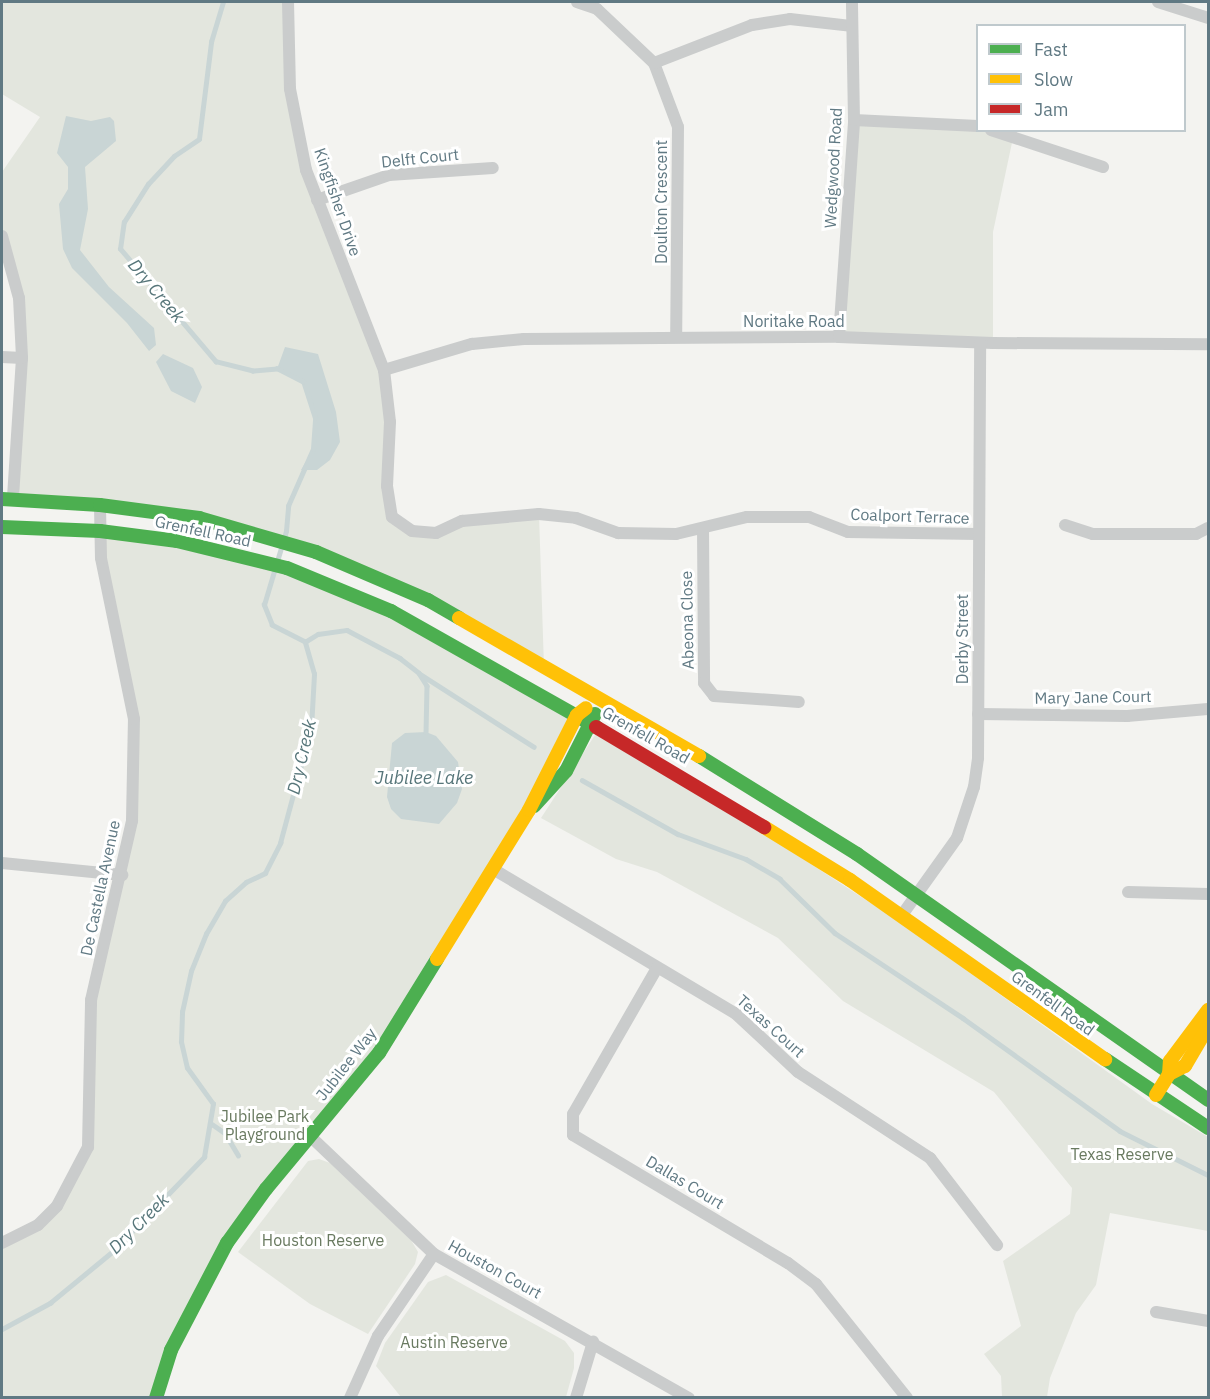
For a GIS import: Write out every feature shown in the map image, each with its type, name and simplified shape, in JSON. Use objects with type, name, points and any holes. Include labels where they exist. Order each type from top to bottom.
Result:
[{"type":"main road","name":"Grenfell Road","points":[[7,499],[100,505],[199,518],[263,534],[309,549],[429,600],[766,796],[918,895],[1209,1100]]},
{"type":"main road","name":"Grenfell Road","points":[[2,527],[100,531],[177,541],[293,570],[391,611],[721,799],[902,915],[1156,1095],[1209,1128]]},
{"type":"main road","name":"Jubilee Way","points":[[156,1398],[171,1350],[227,1243],[309,1136],[379,1053],[529,810],[577,715],[599,699]]},
{"type":"main road","name":"Jubilee Way","points":[[529,810],[554,787],[592,724],[599,699]]},
{"type":"main road","points":[[1156,1095],[1169,1074],[1170,1061],[1209,1010]]},
{"type":"main road","points":[[1169,1074],[1185,1066],[1209,1027]]},
{"type":"street","name":"Kingfisher Drive","points":[[288,2],[290,89],[306,170],[384,370]]},
{"type":"street","name":"Doulton Crescent","points":[[577,2],[597,9],[654,63],[678,127],[676,337]]},
{"type":"street","name":"Wedgwood Road","points":[[839,337],[854,120],[852,2]]},
{"type":"street","points":[[1158,2],[1209,18]]},
{"type":"street","points":[[654,63],[752,25],[790,19],[851,26]]},
{"type":"street","points":[[854,120],[976,126]]},
{"type":"street","points":[[997,132],[1103,167]]},
{"type":"street","name":"Delft Court","points":[[317,200],[389,175],[493,168]]},
{"type":"street","points":[[2,236],[19,298],[22,358],[7,499]]},
{"type":"street","name":"Noritake Road","points":[[384,370],[472,344],[676,337],[839,337],[980,343],[1209,344]]},
{"type":"street","name":"Derby Street","points":[[902,915],[957,838],[968,810],[978,759],[980,343]]},
{"type":"street","points":[[2,357],[22,358]]},
{"type":"street","name":"Coalport Terrace","points":[[384,370],[390,422],[387,486],[392,517],[411,531],[436,533],[462,521],[530,514],[576,518],[618,533],[676,534],[747,517],[809,517],[848,532],[978,534]]},
{"type":"street","name":"De Castella Avenue","points":[[2,1243],[38,1225],[57,1206],[87,1147],[91,1000],[122,874],[136,776],[134,719],[104,580],[100,505]]},
{"type":"street","points":[[1065,525],[1093,534],[1196,534],[1209,528]]},
{"type":"street","name":"Abeona Close","points":[[702,528],[704,683],[714,696],[799,702]]},
{"type":"street","name":"Mary Jane Court","points":[[978,714],[1127,716],[1209,709]]},
{"type":"street","points":[[2,863],[122,874]]},
{"type":"street","name":"Texas Court","points":[[493,869],[735,1013],[798,1072],[930,1158],[997,1245]]},
{"type":"street","points":[[1128,892],[1209,894]]},
{"type":"street","name":"Dallas Court","points":[[657,968],[573,1114],[573,1135],[789,1263],[816,1284],[907,1398]]},
{"type":"street","name":"Houston Court","points":[[309,1136],[434,1254],[689,1398]]},
{"type":"street","points":[[350,1398],[378,1336],[434,1254]]},
{"type":"street","points":[[1156,1312],[1209,1322]]},
{"type":"street","points":[[576,1398],[593,1342]]},
{"type":"green space","points":[[2,2],[288,2],[290,89],[317,200],[384,370],[392,517],[412,531],[436,533],[462,521],[539,514],[544,667],[376,576],[245,529],[13,499],[19,298],[2,237],[2,172],[40,117],[2,94]]},
{"type":"green space","points":[[854,120],[976,130],[976,132],[994,132],[1013,138],[993,232],[993,343],[839,337]]},
{"type":"green space","name":"Jubilee Park Playground","points":[[100,531],[302,573],[577,715],[379,1053],[227,1243],[156,1397],[2,1398],[2,1243],[38,1225],[87,1147],[89,1029],[133,813],[134,719]]},
{"type":"green space","name":"Texas Reserve","points":[[595,735],[603,736],[753,826],[898,921],[1152,1104],[1208,1137],[1208,1231],[1110,1213],[1096,1285],[1076,1313],[1050,1378],[1047,1397],[1002,1397],[1001,1376],[984,1354],[1021,1326],[1003,1261],[1070,1214],[1072,1188],[994,1092],[843,1001],[778,938],[657,872],[616,859],[541,818]]},
{"type":"green space","name":"Houston Reserve","points":[[319,1159],[330,1163],[411,1240],[418,1252],[415,1264],[368,1334],[310,1304],[238,1252],[308,1161]]},
{"type":"green space","name":"Austin Reserve","points":[[446,1275],[565,1341],[574,1353],[574,1368],[566,1397],[401,1397],[376,1366],[385,1343],[428,1282]]},
{"type":"water","points":[[66,116],[91,121],[110,117],[114,121],[116,141],[85,167],[88,209],[80,250],[109,287],[154,328],[156,345],[149,351],[127,323],[72,268],[63,249],[59,204],[68,189],[68,167],[57,153]]},
{"type":"water","points":[[285,347],[318,354],[336,412],[340,442],[330,460],[317,470],[301,470],[313,449],[315,418],[303,382],[277,369]]},
{"type":"water","points":[[163,354],[193,368],[202,387],[195,403],[171,391],[156,362]]},
{"type":"water","name":"Jubilee Lake","points":[[426,732],[436,736],[458,762],[462,789],[457,803],[439,824],[401,819],[391,809],[387,797],[392,743],[405,733]]},
{"type":"waterway","name":"Dry Creek","points":[[2,1329],[50,1303],[113,1251],[204,1157],[213,1104],[187,1068],[181,1042],[182,1012],[191,971],[206,934],[225,901],[246,882],[265,873],[280,843],[311,728],[314,674],[305,642],[272,625],[264,605],[286,531],[288,506],[313,449],[315,418],[303,382],[277,369],[253,371],[216,362],[120,249],[124,222],[148,184],[174,156],[199,139],[211,42],[223,2]]},
{"type":"waterway","points":[[305,642],[318,634],[347,630],[400,658],[419,673],[427,686],[426,732]]},
{"type":"waterway","points":[[420,674],[534,747]]},
{"type":"waterway","points":[[582,780],[678,834],[746,859],[780,879],[835,933],[963,1018],[1120,1131],[1208,1175]]},
{"type":"waterway","points":[[212,1124],[225,1133],[238,1155]]},
{"type":"traffic: fast","points":[[2,499],[100,505],[199,518],[316,552],[428,600],[459,618]]},
{"type":"traffic: fast","points":[[2,527],[100,531],[177,541],[287,568],[391,611],[596,727]]},
{"type":"traffic: fast","points":[[534,806],[566,771],[595,714]]},
{"type":"traffic: fast","points":[[699,756],[857,854],[1208,1100]]},
{"type":"traffic: fast","points":[[156,1398],[171,1350],[227,1243],[266,1189],[379,1053],[437,959]]},
{"type":"traffic: fast","points":[[1105,1059],[1208,1128]]},
{"type":"traffic: slow","points":[[459,618],[699,756]]},
{"type":"traffic: slow","points":[[437,959],[529,810],[577,715],[586,708]]},
{"type":"traffic: slow","points":[[764,827],[850,880],[1105,1059]]},
{"type":"traffic: slow","points":[[1169,1074],[1170,1061],[1208,1010]]},
{"type":"traffic: slow","points":[[1156,1095],[1169,1074],[1185,1066],[1208,1027]]},
{"type":"traffic: jam","points":[[596,727],[764,827]]}]
